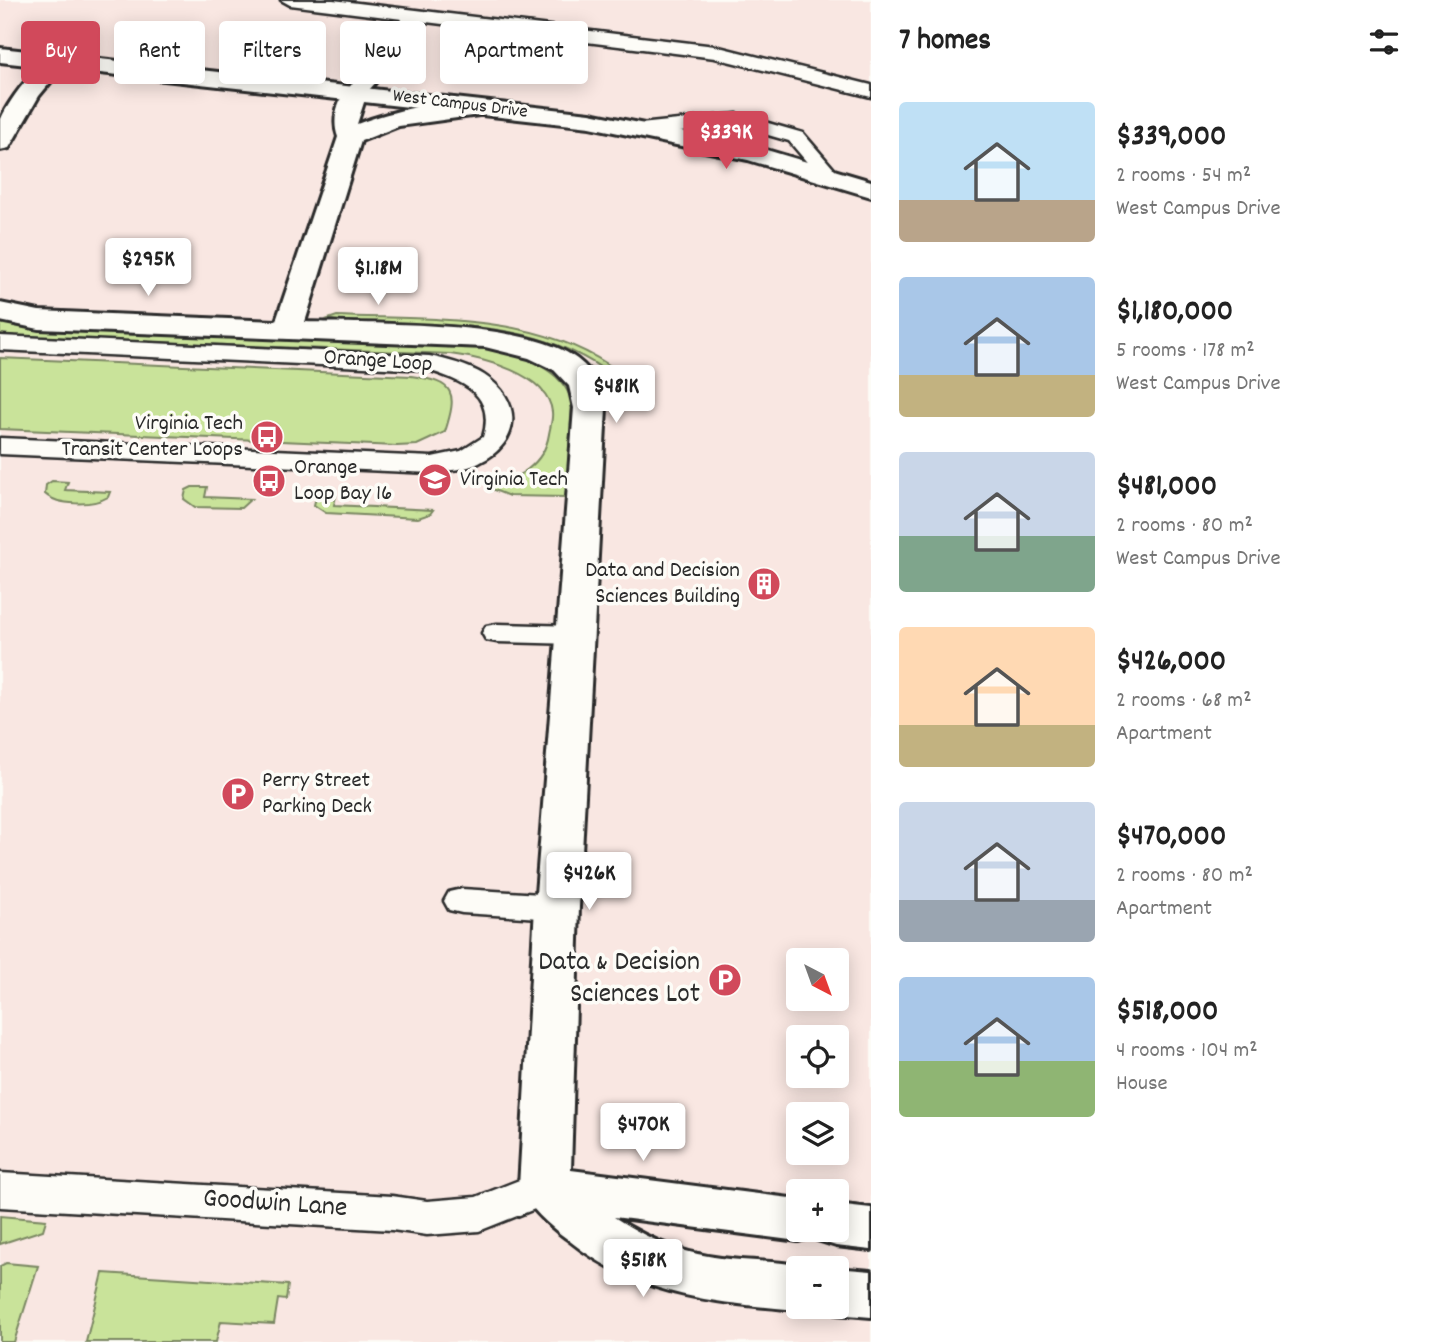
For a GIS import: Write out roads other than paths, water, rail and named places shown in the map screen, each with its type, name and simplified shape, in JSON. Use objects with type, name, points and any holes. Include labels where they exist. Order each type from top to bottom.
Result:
[{"type":"street","name":"West Campus Drive","points":[[0,55],[21,57]]},
{"type":"street","name":"West Campus Drive","points":[[100,66],[590,120],[753,154],[871,188]]},
{"type":"street","points":[[0,143],[37,84]]},
{"type":"street","points":[[288,328],[350,137],[345,124],[355,93]]},
{"type":"street","points":[[350,137],[366,127],[387,122],[479,108]]},
{"type":"street","points":[[0,312],[39,320],[466,336],[502,341],[540,352],[565,364],[575,373],[588,393],[590,408],[557,907],[545,1187],[570,1214],[637,1258],[695,1277],[786,1286]]},
{"type":"street","points":[[545,1187],[786,1218]]},
{"type":"street","points":[[849,1226],[871,1229]]},
{"type":"street","points":[[849,1292],[871,1294]]},
{"type":"lane","points":[[290,0],[388,13],[408,8],[715,52],[871,91]]},
{"type":"lane","points":[[355,93],[376,70],[408,8]]},
{"type":"lane","name":"Orange Loop","points":[[0,343],[429,363],[463,372],[491,392],[500,418],[495,441],[469,458],[432,465],[0,446]]},
{"type":"lane","points":[[497,633],[576,635]]},
{"type":"lane","points":[[462,901],[557,907]]},
{"type":"lane","name":"Goodwin Lane","points":[[0,1190],[350,1210],[427,1218],[479,1214],[545,1187]]},
{"type":"place","name":"Virginia Tech Transit Center Loops","points":[[267,437]]},
{"type":"place","name":"Virginia Tech","points":[[435,480]]},
{"type":"place","name":"Orange Loop Bay 16","points":[[269,481]]},
{"type":"place","name":"Data and Decision Sciences Building","points":[[764,584]]},
{"type":"place","name":"Perry Street Parking Deck","points":[[238,794]]},
{"type":"place","name":"Data & Decision Sciences Lot","points":[[725,980]]}]
